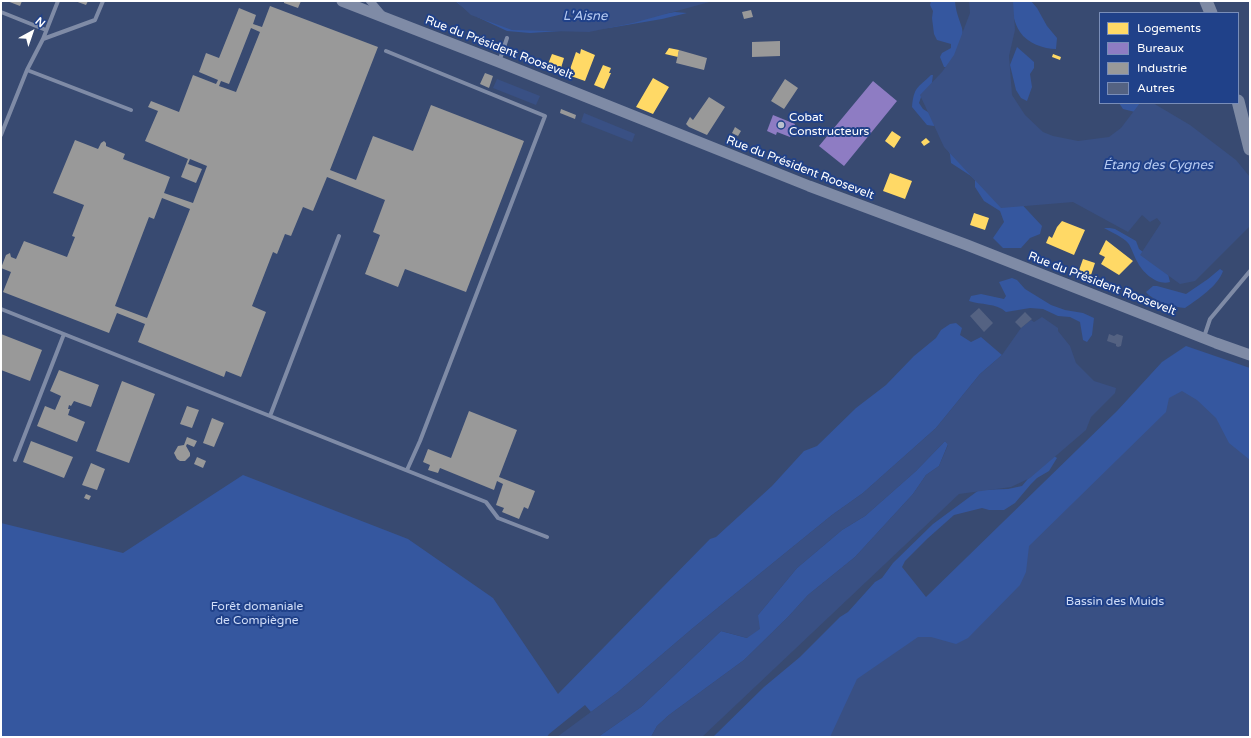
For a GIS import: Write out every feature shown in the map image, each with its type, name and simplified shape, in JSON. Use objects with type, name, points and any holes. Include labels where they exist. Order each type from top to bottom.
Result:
[{"type":"main road","points":[[1206,1],[1211,12]]},
{"type":"main road","points":[[1239,104],[1250,149]]},
{"type":"street","name":"Rue du Président Roosevelt","points":[[342,1],[809,186],[967,245],[1216,343],[1250,354]]},
{"type":"street","points":[[370,1],[383,17]]},
{"type":"lane","points":[[1,136],[27,70],[43,39],[58,1]]},
{"type":"lane","points":[[43,39],[95,20],[103,1]]},
{"type":"lane","points":[[1,12],[46,30]]},
{"type":"lane","points":[[499,62],[507,38]]},
{"type":"lane","points":[[386,51],[544,116],[420,441],[407,470]]},
{"type":"lane","points":[[27,70],[131,110]]},
{"type":"lane","points":[[270,416],[339,236]]},
{"type":"lane","points":[[1204,337],[1210,320],[1250,270]]},
{"type":"lane","points":[[1,309],[486,502],[498,518],[547,537]]},
{"type":"lane","points":[[15,460],[64,334]]},
{"type":"green space","points":[[455,1],[623,20],[675,12],[687,13],[609,28],[530,33],[507,31],[473,15]]},
{"type":"green space","points":[[931,1],[955,1],[963,33],[958,53],[951,67],[944,67],[940,57],[942,53],[951,48],[951,44],[937,40],[934,34],[932,18],[933,11],[930,5]]},
{"type":"green space","points":[[1010,1],[1031,1],[1037,8],[1047,26],[1057,38],[1056,49],[1036,45],[1023,36],[1012,13]]},
{"type":"green space","points":[[1017,47],[1034,62],[1034,68],[1030,74],[1032,87],[1027,101],[1021,98],[1016,90],[1010,65]]},
{"type":"green space","points":[[931,75],[933,75],[931,89],[921,97],[919,103],[923,109],[936,117],[934,126],[927,125],[912,107],[915,91]]},
{"type":"green space","points":[[1120,104],[1139,104],[1135,112],[1123,109]]},
{"type":"green space","points":[[944,142],[1015,197],[1042,226],[1040,234],[1030,238],[1021,248],[1003,248],[993,238],[1004,222],[1000,211],[984,201],[975,187],[975,180],[971,176],[951,163],[950,154]]},
{"type":"green space","points":[[1104,228],[1115,229],[1136,241],[1139,249],[1167,270],[1170,282],[1165,283],[1151,278],[1140,267],[1128,243]]},
{"type":"green space","points":[[1220,269],[1223,271],[1217,282],[1196,301],[1185,308],[1159,301],[1146,292],[1153,286],[1157,286],[1186,294]]},
{"type":"green space","points":[[1012,278],[1017,280],[1025,289],[1051,305],[1065,310],[1083,313],[1094,318],[1092,335],[1087,342],[1083,340],[1080,322],[1070,317],[1058,316],[1043,309],[1030,308],[1006,312],[998,307],[969,301],[971,296],[981,294],[1004,299],[1006,296],[999,282]]},
{"type":"green space","name":"Forêt domaniale de Compiègne","points":[[956,323],[962,328],[960,335],[971,342],[981,337],[1002,355],[980,374],[936,428],[863,493],[832,515],[693,628],[618,692],[591,712],[585,705],[547,737],[1,737],[1,523],[123,553],[243,475],[408,539],[493,598],[558,694],[710,539],[716,537],[772,486],[804,451],[817,446],[856,408],[886,385],[914,356],[936,338],[941,330],[950,324]]},
{"type":"green space","name":"Bassin des Muids","points":[[1186,346],[1250,368],[1250,737],[713,737],[764,687],[800,657],[840,617],[848,612],[875,582],[882,578],[893,563],[933,524],[979,490],[1008,489],[1022,486],[1047,456],[1051,454],[1057,458],[1049,471],[1037,478],[1015,503],[1004,510],[989,510],[982,508],[954,515],[905,561],[902,567],[926,597],[1117,411],[1162,362]]},
{"type":"green space","points":[[945,441],[948,444],[939,466],[926,475],[913,494],[855,557],[808,595],[744,660],[669,715],[657,726],[651,737],[598,737],[641,707],[721,631],[747,638],[758,615],[797,568],[842,530],[865,516],[916,471]]},
{"type":"water","name":"L'Aisne","points":[[456,1],[713,1],[633,23],[589,32],[512,30],[471,15]]},
{"type":"water","name":"Étang des Cygnes","points":[[969,1],[1013,1],[1015,30],[1009,56],[1012,95],[1025,115],[1043,132],[1053,136],[1078,141],[1109,137],[1121,128],[1139,104],[1155,104],[1190,125],[1236,160],[1250,177],[1250,226],[1195,281],[1180,284],[1140,255],[1161,223],[1157,218],[1150,222],[1142,215],[1128,232],[1073,202],[1001,208],[944,147],[920,95],[942,72],[954,55],[970,13]]},
{"type":"water","points":[[497,79],[540,96],[536,105],[493,88]]},
{"type":"water","points":[[584,113],[635,134],[632,142],[581,122]]},
{"type":"water","points":[[1042,317],[1058,328],[1058,331],[1070,346],[1076,363],[1094,381],[1116,388],[1115,393],[1091,417],[1086,430],[1030,478],[1011,487],[959,494],[702,737],[651,737],[657,726],[669,715],[744,660],[808,595],[855,557],[913,494],[926,475],[939,466],[948,445],[945,441],[916,471],[865,516],[842,530],[797,568],[758,615],[760,629],[747,638],[721,631],[641,707],[598,737],[557,737],[618,692],[693,628],[832,515],[863,493],[936,428],[980,374],[1002,355],[1021,328],[1031,320],[1034,322]]},
{"type":"water","name":"Bassin des Muids","points":[[1182,391],[1197,400],[1216,418],[1229,443],[1250,460],[1250,737],[830,737],[857,679],[918,637],[931,637],[956,644],[968,638],[1020,585],[1026,572],[1029,546],[1166,412],[1169,398]]},
{"type":"building: Logements","points":[[669,48],[679,50],[678,57],[665,54]]},
{"type":"building: Logements","points":[[581,49],[595,55],[585,81],[568,75],[576,52],[580,54]]},
{"type":"building: Logements","points":[[552,54],[564,58],[561,68],[548,64]]},
{"type":"building: Logements","points":[[1053,54],[1061,57],[1060,60],[1052,57]]},
{"type":"building: Logements","points":[[603,65],[611,68],[609,73],[611,73],[604,89],[594,85]]},
{"type":"building: Logements","points":[[653,78],[669,87],[653,114],[636,107]]},
{"type":"building: Logements","points":[[892,131],[901,137],[894,148],[885,141]]},
{"type":"building: Logements","points":[[926,138],[930,142],[924,146],[921,142]]},
{"type":"building: Logements","points":[[890,173],[912,181],[905,199],[883,191]]},
{"type":"building: Logements","points":[[842,181],[848,183],[846,188],[840,185]]},
{"type":"building: Logements","points":[[974,213],[989,218],[985,230],[970,225]]},
{"type":"building: Logements","points":[[1062,221],[1085,230],[1074,255],[1046,243],[1049,236],[1052,238],[1057,227]]},
{"type":"building: Logements","points":[[1106,240],[1133,261],[1119,275],[1101,264],[1105,257],[1099,254]]},
{"type":"building: Logements","points":[[1083,259],[1095,263],[1089,281],[1077,276]]},
{"type":"building: Bureaux","points":[[873,81],[897,101],[844,166],[819,146]]},
{"type":"building: Bureaux","points":[[773,115],[795,124],[790,137],[777,132],[776,135],[767,131]]},
{"type":"building: Industrie","points":[[7,1],[22,1],[20,6]]},
{"type":"building: Industrie","points":[[75,1],[88,1],[86,5]]},
{"type":"building: Industrie","points":[[284,1],[301,1],[298,8],[284,3]]},
{"type":"building: Industrie","points":[[270,6],[378,47],[330,170],[356,180],[373,136],[413,151],[431,105],[524,141],[466,292],[405,269],[398,287],[365,274],[380,235],[373,232],[385,200],[327,177],[313,211],[303,207],[291,236],[285,234],[277,254],[273,252],[252,306],[266,312],[241,377],[226,371],[224,377],[138,342],[145,324],[117,313],[109,333],[3,292],[11,272],[1,268],[6,255],[10,253],[11,257],[16,259],[24,241],[67,257],[75,237],[72,236],[84,205],[53,193],[75,140],[98,149],[104,141],[106,146],[125,154],[123,159],[170,177],[164,193],[193,203],[207,166],[190,159],[188,164],[202,169],[196,183],[181,177],[188,159],[145,141],[158,111],[148,107],[151,101],[179,112],[193,75],[216,84],[218,80],[199,72],[206,53],[219,58],[239,8],[256,15],[253,24],[262,27]],"holes":[[[251,28],[260,32],[236,92],[219,86],[221,81],[229,84]],[[162,198],[190,209],[147,318],[115,306],[149,217],[154,219]]]},
{"type":"building: Industrie","points":[[751,10],[753,17],[744,19],[742,12]]},
{"type":"building: Industrie","points":[[780,41],[780,56],[752,57],[752,42]]},
{"type":"building: Industrie","points":[[679,50],[707,58],[704,70],[676,63]]},
{"type":"building: Industrie","points":[[485,73],[493,76],[489,88],[480,84]]},
{"type":"building: Industrie","points":[[785,79],[798,88],[784,109],[771,101]]},
{"type":"building: Industrie","points":[[709,97],[725,107],[707,135],[689,127],[686,124],[690,117],[693,120]]},
{"type":"building: Industrie","points":[[561,109],[576,115],[575,119],[560,113]]},
{"type":"building: Industrie","points":[[735,127],[741,131],[738,136],[732,133]]},
{"type":"building: Industrie","points":[[1,334],[42,350],[30,381],[1,370]]},
{"type":"building: Industrie","points":[[59,370],[99,385],[91,407],[74,401],[71,406],[69,405],[68,409],[70,409],[68,415],[85,422],[77,442],[37,426],[45,406],[55,410],[61,396],[50,391]]},
{"type":"building: Industrie","points":[[122,381],[155,394],[129,463],[96,451]]},
{"type":"building: Industrie","points":[[187,406],[199,410],[192,428],[180,424]]},
{"type":"building: Industrie","points":[[469,411],[517,430],[499,477],[535,491],[528,509],[524,507],[519,519],[502,512],[504,508],[496,505],[503,484],[497,481],[494,490],[440,468],[438,473],[428,470],[430,465],[423,462],[428,449],[451,458]]},
{"type":"building: Industrie","points":[[212,418],[224,423],[214,447],[203,443]]},
{"type":"building: Industrie","points":[[187,437],[197,441],[194,447],[187,444],[186,446],[190,456],[185,461],[180,461],[174,453],[178,446],[184,445]]},
{"type":"building: Industrie","points":[[31,441],[73,457],[64,478],[23,462]]},
{"type":"building: Industrie","points":[[197,457],[206,461],[203,468],[194,464]]},
{"type":"building: Industrie","points":[[91,463],[105,469],[97,490],[82,485]]},
{"type":"building: Industrie","points":[[86,494],[91,496],[89,500],[84,498]]},
{"type":"building: Autres","points":[[979,308],[993,323],[984,332],[970,316]]},
{"type":"building: Autres","points":[[1025,312],[1032,319],[1021,328],[1015,322]]},
{"type":"building: Autres","points":[[1109,334],[1114,336],[1117,334],[1123,336],[1121,346],[1118,347],[1116,344],[1107,341]]},
{"type":"place","name":"Cobat Constructeurs","points":[[781,125]]}]
